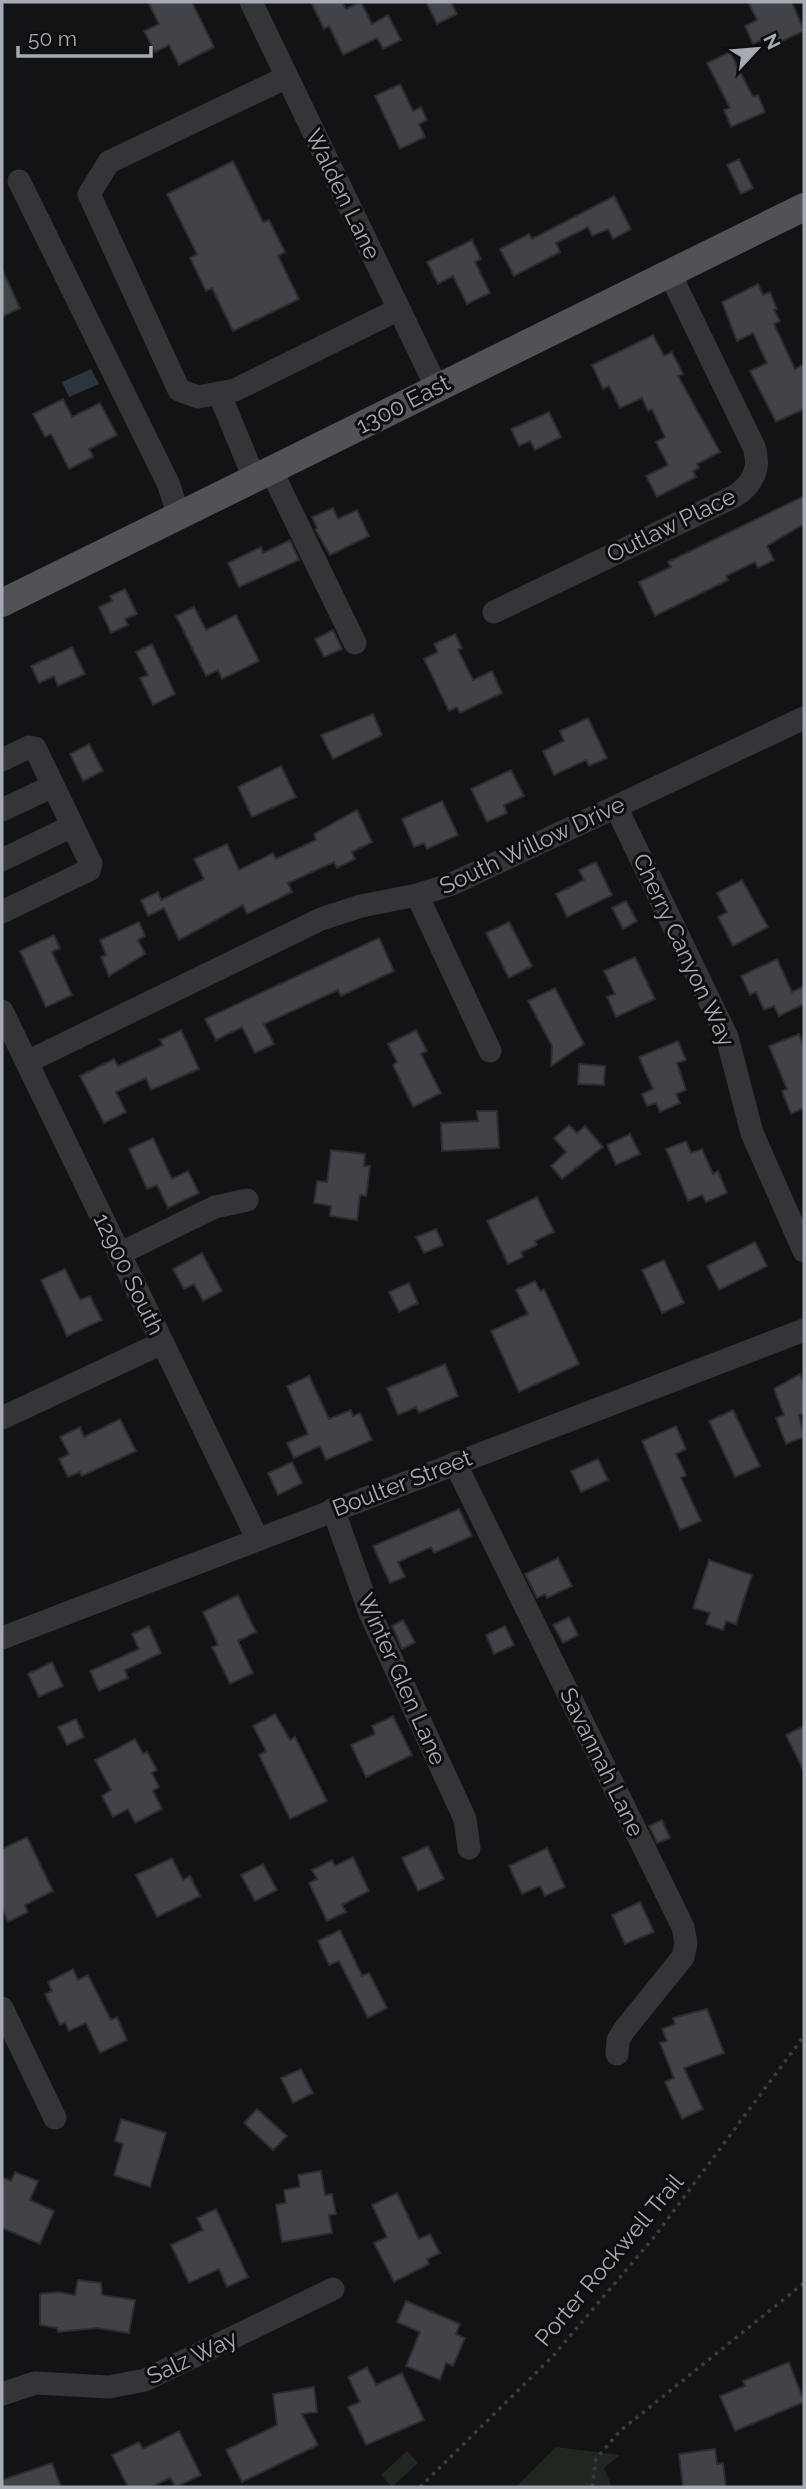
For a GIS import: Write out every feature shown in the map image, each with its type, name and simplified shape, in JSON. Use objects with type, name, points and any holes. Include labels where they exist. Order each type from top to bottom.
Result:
[{"type":"main road","name":"1300 East","points":[[2,603],[263,476],[436,386],[804,207]]},
{"type":"street","name":"Walden Lane","points":[[251,2],[436,386]]},
{"type":"street","points":[[287,77],[109,162],[89,194],[179,390],[198,397],[234,390],[399,309]]},
{"type":"street","points":[[19,181],[162,471],[179,516]]},
{"type":"street","name":"Outlaw Place","points":[[494,612],[735,496],[755,473],[758,464],[754,447],[669,272]]},
{"type":"street","points":[[219,393],[355,643]]},
{"type":"street","name":"South Willow Drive","points":[[27,1062],[321,919],[381,900],[417,895],[493,866],[804,718]]},
{"type":"street","points":[[2,760],[29,747],[34,748],[91,864],[89,870],[2,912]]},
{"type":"street","points":[[2,810],[53,786]]},
{"type":"street","name":"Cherry Canyon Way","points":[[616,807],[727,1037],[752,1133],[804,1251]]},
{"type":"street","points":[[2,860],[72,826]]},
{"type":"street","points":[[417,895],[490,1051]]},
{"type":"street","name":"12900 South","points":[[2,1010],[257,1538]]},
{"type":"street","points":[[119,1254],[215,1208],[247,1200]]},
{"type":"street","name":"Boulter Street","points":[[2,1638],[804,1330]]},
{"type":"street","points":[[2,1419],[162,1343]]},
{"type":"street","name":"Savannah Lane","points":[[455,1463],[683,1927],[686,1943],[683,1957],[625,2029],[618,2040],[617,2054]]},
{"type":"street","name":"Winter Glen Lane","points":[[333,1509],[370,1613],[465,1819],[470,1848]]},
{"type":"street","points":[[2,2008],[55,2118]]},
{"type":"street","name":"Salz Way","points":[[2,2394],[35,2383],[109,2387],[145,2380],[333,2289]]},
{"type":"path","name":"Porter Rockwell Trail","points":[[420,2487],[571,2335],[655,2236],[804,2036]]},
{"type":"path","points":[[592,2487],[596,2459],[620,2431],[804,2283]]},
{"type":"shaded area","points":[[91,369],[99,384],[69,397],[62,382]]},
{"type":"shaded area","points":[[556,2447],[620,2455],[604,2468],[612,2487],[516,2487]]},
{"type":"shaded area","points":[[407,2451],[418,2463],[392,2487],[381,2475]]},
{"type":"building","points":[[148,2],[192,2],[214,47],[179,65],[169,45],[155,52],[144,31],[159,24]]},
{"type":"building","points":[[311,2],[342,2],[346,9],[361,2],[372,24],[388,15],[401,40],[383,49],[377,38],[343,55],[329,26],[324,29]]},
{"type":"building","points":[[426,2],[451,2],[457,14],[437,24]]},
{"type":"building","points":[[748,2],[792,2],[804,31],[769,47],[765,38],[753,44],[745,26],[757,20]]},
{"type":"building","points":[[730,52],[753,97],[758,95],[765,112],[731,127],[724,110],[730,108],[707,63]]},
{"type":"building","points":[[400,84],[413,111],[421,107],[427,120],[419,124],[425,137],[400,149],[375,96]]},
{"type":"building","points":[[739,159],[753,188],[741,194],[727,165]]},
{"type":"building","points":[[233,161],[263,222],[269,220],[285,252],[278,256],[299,299],[233,331],[212,288],[206,291],[190,258],[197,254],[167,194]]},
{"type":"building","points":[[614,196],[631,229],[613,239],[608,229],[592,236],[588,227],[556,243],[560,252],[514,276],[500,249],[529,234],[532,239]]},
{"type":"building","points":[[472,240],[481,259],[475,262],[490,293],[467,304],[453,276],[438,284],[427,262]]},
{"type":"building","points":[[2,269],[20,308],[2,317]]},
{"type":"building","points":[[758,284],[763,295],[770,292],[780,321],[774,324],[795,369],[804,364],[804,409],[776,422],[750,371],[767,363],[753,333],[737,341],[722,302]]},
{"type":"building","points":[[653,335],[664,356],[672,352],[683,374],[678,376],[720,452],[697,464],[699,468],[693,471],[696,477],[657,497],[646,476],[668,465],[656,442],[665,437],[652,409],[648,411],[642,398],[620,408],[609,386],[603,389],[592,365]]},
{"type":"building","points":[[63,399],[72,417],[100,403],[117,435],[89,449],[93,457],[69,469],[51,434],[45,437],[33,414]]},
{"type":"building","points":[[549,412],[561,437],[535,450],[530,441],[519,446],[511,429]]},
{"type":"building","points":[[804,496],[804,524],[767,546],[774,560],[758,568],[755,562],[726,576],[728,580],[655,616],[639,582],[671,567],[668,562]]},
{"type":"building","points":[[333,508],[338,519],[357,510],[369,536],[330,555],[315,529],[317,528],[312,517]]},
{"type":"building","points":[[290,540],[299,560],[239,587],[228,563],[261,547],[263,553]]},
{"type":"building","points":[[125,589],[137,614],[125,619],[128,625],[111,633],[99,607],[112,601],[110,596]]},
{"type":"building","points":[[194,607],[206,630],[236,615],[259,661],[222,679],[218,670],[206,676],[176,616]]},
{"type":"building","points":[[333,630],[342,649],[324,657],[315,639]]},
{"type":"building","points":[[455,634],[462,648],[458,650],[473,680],[492,671],[502,693],[460,713],[457,707],[449,711],[424,659],[438,652],[434,644]]},
{"type":"building","points":[[152,644],[175,694],[153,705],[140,678],[148,675],[136,652]]},
{"type":"building","points":[[72,647],[85,674],[58,686],[54,676],[39,683],[31,666]]},
{"type":"building","points":[[373,714],[382,735],[333,759],[321,735]]},
{"type":"building","points":[[588,718],[607,758],[589,766],[586,760],[554,775],[543,751],[564,741],[560,731]]},
{"type":"building","points":[[89,744],[103,771],[83,781],[70,754]]},
{"type":"building","points":[[281,766],[296,797],[252,817],[238,787]]},
{"type":"building","points":[[511,770],[524,796],[504,805],[507,813],[487,822],[471,789]]},
{"type":"building","points":[[442,801],[458,835],[427,849],[424,843],[414,847],[402,819]]},
{"type":"building","points":[[357,810],[372,842],[352,852],[355,859],[337,868],[334,862],[288,883],[292,892],[247,914],[243,905],[179,940],[164,908],[148,916],[141,900],[158,892],[161,900],[204,879],[194,859],[227,844],[239,870],[273,853],[276,859],[316,840],[314,834]]},
{"type":"building","points":[[596,862],[612,895],[567,917],[556,894],[584,880],[579,870]]},
{"type":"building","points":[[742,880],[768,927],[733,946],[718,917],[727,912],[717,893]]},
{"type":"building","points":[[626,901],[637,921],[623,929],[612,908]]},
{"type":"building","points":[[139,922],[145,936],[138,940],[145,954],[109,976],[101,957],[106,955],[100,940]]},
{"type":"building","points":[[509,922],[532,966],[509,978],[486,933]]},
{"type":"building","points":[[54,935],[60,948],[52,952],[72,995],[46,1007],[20,951]]},
{"type":"building","points":[[379,938],[394,971],[341,996],[338,990],[264,1024],[274,1044],[255,1053],[242,1027],[216,1040],[205,1019]]},
{"type":"building","points":[[635,957],[655,999],[616,1017],[607,997],[615,994],[604,971]]},
{"type":"building","points":[[777,959],[792,992],[804,986],[804,1004],[779,1016],[774,1006],[764,1010],[756,992],[750,995],[741,976]]},
{"type":"building","points":[[555,988],[584,1044],[551,1066],[552,1046],[528,1001]]},
{"type":"building","points":[[181,1030],[199,1069],[151,1090],[146,1078],[116,1092],[126,1112],[104,1123],[80,1076],[114,1059],[118,1066],[163,1045],[160,1040]]},
{"type":"building","points":[[416,1030],[427,1051],[421,1054],[441,1093],[413,1107],[393,1065],[397,1062],[388,1044]]},
{"type":"building","points":[[799,1034],[804,1048],[804,1108],[791,1114],[782,1091],[787,1089],[769,1046]]},
{"type":"building","points":[[678,1041],[686,1060],[677,1063],[686,1090],[676,1094],[680,1103],[660,1112],[656,1103],[647,1106],[642,1094],[653,1089],[639,1057]]},
{"type":"building","points":[[579,1064],[605,1066],[604,1085],[578,1084]]},
{"type":"building","points":[[477,1111],[497,1111],[499,1148],[442,1151],[441,1123],[478,1121]]},
{"type":"building","points":[[569,1125],[577,1133],[585,1126],[603,1147],[562,1179],[551,1166],[566,1152],[554,1138]]},
{"type":"building","points":[[630,1134],[640,1154],[616,1165],[607,1145]]},
{"type":"building","points":[[153,1138],[172,1179],[188,1171],[199,1193],[168,1208],[157,1185],[147,1189],[129,1149]]},
{"type":"building","points":[[686,1141],[691,1153],[702,1149],[713,1174],[718,1171],[727,1193],[706,1202],[702,1195],[688,1201],[666,1149]]},
{"type":"building","points":[[331,1150],[365,1154],[364,1166],[370,1166],[366,1196],[360,1195],[357,1220],[330,1216],[331,1206],[314,1203],[317,1181],[327,1182]]},
{"type":"building","points":[[537,1197],[554,1232],[535,1241],[537,1245],[521,1252],[523,1257],[508,1264],[487,1221]]},
{"type":"building","points":[[436,1229],[443,1245],[424,1253],[416,1237]]},
{"type":"building","points":[[755,1242],[767,1266],[719,1290],[707,1266]]},
{"type":"building","points":[[202,1253],[222,1291],[203,1301],[194,1284],[184,1289],[173,1269]]},
{"type":"building","points":[[664,1260],[684,1303],[662,1313],[642,1270]]},
{"type":"building","points":[[65,1269],[80,1300],[90,1296],[102,1320],[67,1336],[41,1280]]},
{"type":"building","points":[[535,1281],[540,1291],[544,1289],[579,1364],[519,1392],[491,1331],[528,1314],[516,1290]]},
{"type":"building","points":[[409,1283],[418,1303],[399,1312],[389,1292]]},
{"type":"building","points":[[445,1364],[458,1396],[419,1413],[416,1407],[398,1415],[387,1388]]},
{"type":"building","points":[[800,1374],[804,1384],[804,1413],[799,1415],[804,1437],[786,1444],[776,1418],[784,1415],[774,1389]]},
{"type":"building","points":[[309,1376],[329,1419],[351,1410],[353,1416],[360,1413],[372,1440],[326,1460],[320,1446],[294,1458],[287,1443],[308,1434],[287,1386]]},
{"type":"building","points":[[733,1410],[760,1466],[735,1477],[709,1421]]},
{"type":"building","points":[[120,1419],[136,1451],[82,1476],[80,1472],[68,1477],[59,1459],[69,1454],[60,1437],[80,1427],[84,1437]]},
{"type":"building","points":[[676,1426],[686,1449],[676,1454],[686,1475],[681,1478],[701,1521],[680,1530],[642,1441]]},
{"type":"building","points":[[598,1459],[608,1480],[581,1492],[571,1471]]},
{"type":"building","points":[[292,1462],[302,1483],[278,1495],[268,1473]]},
{"type":"building","points":[[459,1509],[472,1536],[434,1553],[431,1547],[398,1562],[405,1577],[390,1583],[373,1546]]},
{"type":"building","points":[[558,1558],[572,1586],[547,1598],[545,1594],[537,1598],[525,1574]]},
{"type":"building","points":[[709,1560],[752,1575],[736,1624],[726,1621],[723,1630],[706,1624],[710,1613],[693,1608]]},
{"type":"building","points":[[238,1595],[256,1632],[238,1641],[253,1673],[230,1684],[212,1647],[218,1645],[203,1612]]},
{"type":"building","points":[[569,1617],[578,1635],[563,1643],[553,1625]]},
{"type":"building","points":[[403,1620],[415,1642],[402,1649],[392,1626]]},
{"type":"building","points":[[149,1626],[161,1653],[125,1670],[128,1678],[99,1691],[90,1671],[139,1649],[132,1634]]},
{"type":"building","points":[[505,1626],[514,1645],[494,1654],[486,1635]]},
{"type":"building","points":[[52,1662],[63,1686],[39,1697],[28,1674]]},
{"type":"building","points":[[275,1714],[290,1740],[295,1737],[327,1801],[290,1819],[259,1755],[266,1751],[253,1726]]},
{"type":"building","points":[[393,1716],[412,1755],[366,1777],[351,1745],[375,1734],[372,1726]]},
{"type":"building","points":[[76,1719],[84,1737],[67,1745],[58,1727]]},
{"type":"building","points":[[804,1726],[804,1772],[786,1735]]},
{"type":"building","points":[[135,1739],[143,1754],[147,1752],[157,1770],[152,1773],[159,1787],[153,1791],[162,1809],[135,1823],[128,1809],[113,1817],[102,1796],[111,1790],[95,1760]]},
{"type":"building","points":[[662,1820],[670,1838],[657,1843],[649,1826]]},
{"type":"building","points":[[27,1837],[53,1891],[25,1905],[28,1912],[8,1922],[2,1909],[2,1849]]},
{"type":"building","points":[[428,1846],[444,1879],[418,1891],[402,1858]]},
{"type":"building","points":[[547,1848],[565,1887],[545,1896],[540,1886],[522,1894],[509,1866]]},
{"type":"building","points":[[353,1857],[369,1891],[342,1905],[346,1912],[327,1921],[309,1883],[317,1879],[312,1870],[332,1860],[335,1866]]},
{"type":"building","points":[[172,1858],[183,1880],[190,1876],[200,1896],[157,1917],[136,1875]]},
{"type":"building","points":[[263,1864],[277,1890],[255,1901],[241,1875]]},
{"type":"building","points":[[640,1902],[654,1932],[625,1944],[612,1915]]},
{"type":"building","points":[[340,1930],[362,1976],[369,1973],[387,2008],[368,2018],[339,1961],[329,1965],[318,1941]]},
{"type":"building","points":[[73,1969],[78,1980],[88,1975],[111,2020],[117,2017],[127,2040],[100,2053],[86,2023],[69,2031],[65,2022],[60,2025],[45,1994],[52,1991],[48,1982]]},
{"type":"building","points":[[707,2009],[724,2053],[684,2068],[703,2109],[682,2119],[665,2082],[674,2078],[660,2043],[667,2041],[662,2029],[675,2024],[673,2018]]},
{"type":"building","points":[[301,2069],[313,2093],[293,2103],[281,2078]]},
{"type":"building","points":[[257,2109],[287,2136],[273,2150],[244,2123]]},
{"type":"building","points":[[121,2119],[166,2133],[150,2187],[114,2175],[123,2144],[115,2141]]},
{"type":"building","points":[[321,2171],[325,2195],[332,2194],[336,2214],[329,2215],[332,2233],[282,2242],[276,2205],[286,2203],[284,2190],[300,2187],[298,2175]]},
{"type":"building","points":[[15,2172],[38,2181],[30,2200],[54,2211],[40,2244],[2,2228],[2,2177],[11,2181]]},
{"type":"building","points":[[397,2193],[419,2239],[430,2234],[440,2253],[427,2259],[429,2264],[394,2282],[374,2243],[387,2237],[372,2205]]},
{"type":"building","points":[[216,2209],[248,2277],[227,2287],[219,2269],[189,2283],[171,2245],[203,2230],[197,2218]]},
{"type":"building","points":[[78,2280],[101,2283],[102,2295],[135,2300],[129,2333],[97,2328],[58,2332],[57,2328],[40,2325],[40,2294],[58,2292],[75,2295]]},
{"type":"building","points":[[406,2301],[460,2324],[456,2334],[465,2338],[453,2366],[446,2363],[440,2380],[406,2366],[420,2332],[397,2322]]},
{"type":"building","points":[[789,2362],[804,2402],[735,2431],[720,2396],[745,2386],[743,2381]]},
{"type":"building","points":[[367,2367],[376,2385],[402,2373],[424,2420],[366,2445],[348,2407],[360,2402],[348,2377]]},
{"type":"building","points":[[314,2387],[317,2412],[302,2414],[318,2445],[242,2482],[226,2450],[277,2425],[273,2394]]},
{"type":"building","points":[[179,2431],[201,2475],[176,2487],[170,2478],[151,2487],[128,2487],[112,2455],[139,2442],[143,2449]]},
{"type":"building","points":[[715,2449],[717,2464],[723,2463],[726,2487],[683,2487],[679,2454]]},
{"type":"building","points":[[52,2463],[61,2487],[2,2487],[2,2480]]}]
